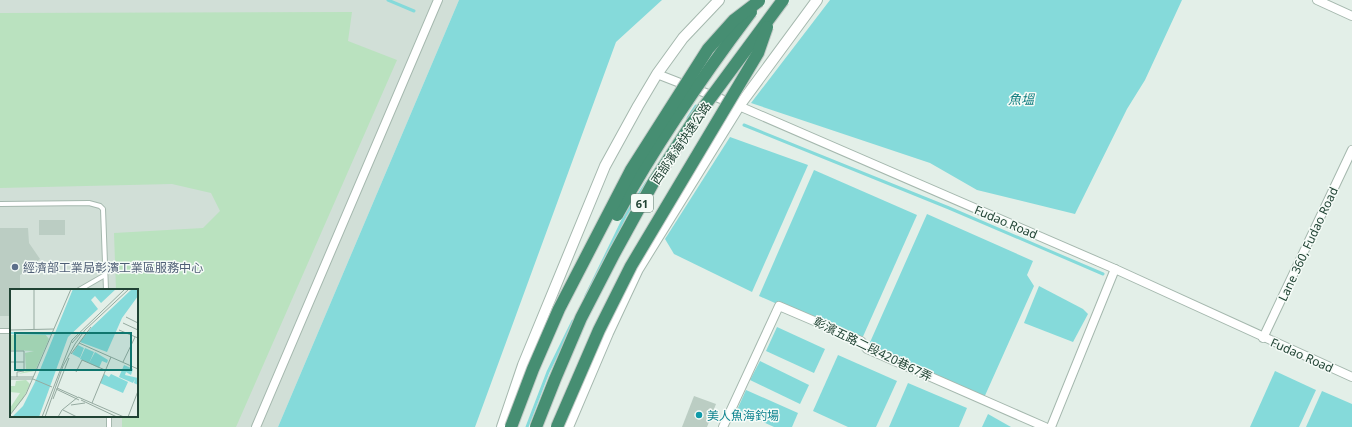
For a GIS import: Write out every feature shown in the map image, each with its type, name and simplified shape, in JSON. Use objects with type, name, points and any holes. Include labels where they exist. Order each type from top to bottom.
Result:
[{"type":"highway","name":"西部濱海快速公路","points":[[536,427],[581,318],[653,183],[692,123],[783,0]]},
{"type":"highway","name":"西部濱海快速公路","points":[[518,427],[567,310],[599,246],[638,175],[717,58],[760,1]]},
{"type":"highway","points":[[511,427],[533,369],[559,308],[631,170],[708,50],[734,20],[760,1]]},
{"type":"highway","points":[[557,427],[599,330],[628,273],[670,198],[758,53],[771,16]]},
{"type":"street","points":[[256,427],[438,0]]},
{"type":"street","points":[[502,427],[524,365],[605,166],[657,74],[683,38],[719,0]]},
{"type":"street","points":[[568,427],[608,333],[638,270],[739,106],[817,0]]},
{"type":"street","points":[[1317,0],[1352,16]]},
{"type":"street","name":"Fudao Road","points":[[657,74],[739,106],[1115,270],[1352,377]]},
{"type":"street","name":"Lane 360, Fudao Road","points":[[1264,338],[1352,150]]},
{"type":"street","points":[[1051,427],[1115,270]]},
{"type":"street","name":"彰濱五路二段420巷67弄","points":[[723,427],[779,306],[861,341],[867,349],[1045,427]]},
{"type":"lane","points":[[0,204],[89,203],[100,206],[104,209],[106,289]]},
{"type":"lane","points":[[80,289],[105,275]]},
{"type":"shaded area","points":[[0,0],[459,0],[278,427],[0,427]]},
{"type":"green space","points":[[352,12],[348,41],[397,60],[236,427],[122,427],[122,417],[138,417],[138,289],[116,289],[114,233],[203,228],[220,211],[211,193],[172,184],[0,188],[0,13]]},
{"type":"water","points":[[459,0],[662,0],[616,42],[475,427],[278,427]]},
{"type":"water","name":"魚塭","points":[[830,0],[1182,0],[1145,80],[1127,109],[1075,214],[977,190],[930,163],[751,103]]},
{"type":"water","points":[[730,137],[808,165],[752,292],[674,254],[665,239]]},
{"type":"water","points":[[814,170],[917,215],[861,341],[759,296]]},
{"type":"water","points":[[927,214],[1033,261],[1027,275],[1034,286],[983,400],[867,349]]},
{"type":"water","points":[[1039,286],[1083,309],[1088,314],[1073,342],[1024,323]]},
{"type":"water","points":[[777,327],[825,349],[814,373],[766,351]]},
{"type":"water","points":[[838,355],[897,381],[876,427],[848,427],[813,411]]},
{"type":"water","points":[[760,361],[809,385],[800,404],[750,380]]},
{"type":"water","points":[[1275,371],[1316,390],[1299,427],[1250,427]]},
{"type":"water","points":[[908,383],[967,408],[959,427],[889,427]]},
{"type":"water","points":[[746,390],[798,413],[792,427],[774,427],[737,410]]},
{"type":"water","points":[[1322,391],[1352,404],[1352,427],[1306,427]]},
{"type":"water","points":[[988,414],[1011,427],[982,427]]},
{"type":"building","points":[[39,220],[65,220],[65,235],[39,235]]},
{"type":"building","name":"經濟部工業局彰濱工業區服務中心","points":[[0,228],[28,228],[29,243],[40,259],[20,275],[20,289],[10,289],[10,316],[0,316]]},
{"type":"building","name":"美人魚海釣場","points":[[694,396],[716,404],[707,427],[682,427]]},
{"type":"waterway","points":[[388,0],[414,11]]},
{"type":"waterway","points":[[688,118],[696,106]]},
{"type":"waterway","points":[[744,125],[949,208],[1103,274]]},
{"type":"waterway","points":[[586,296],[625,216],[647,182]]},
{"type":"waterway","points":[[527,427],[548,372],[573,321]]},
{"type":"place","name":"經濟部工業局彰濱工業區服務中心","points":[[15,267]]},
{"type":"place","name":"美人魚海釣場","points":[[699,415]]}]
